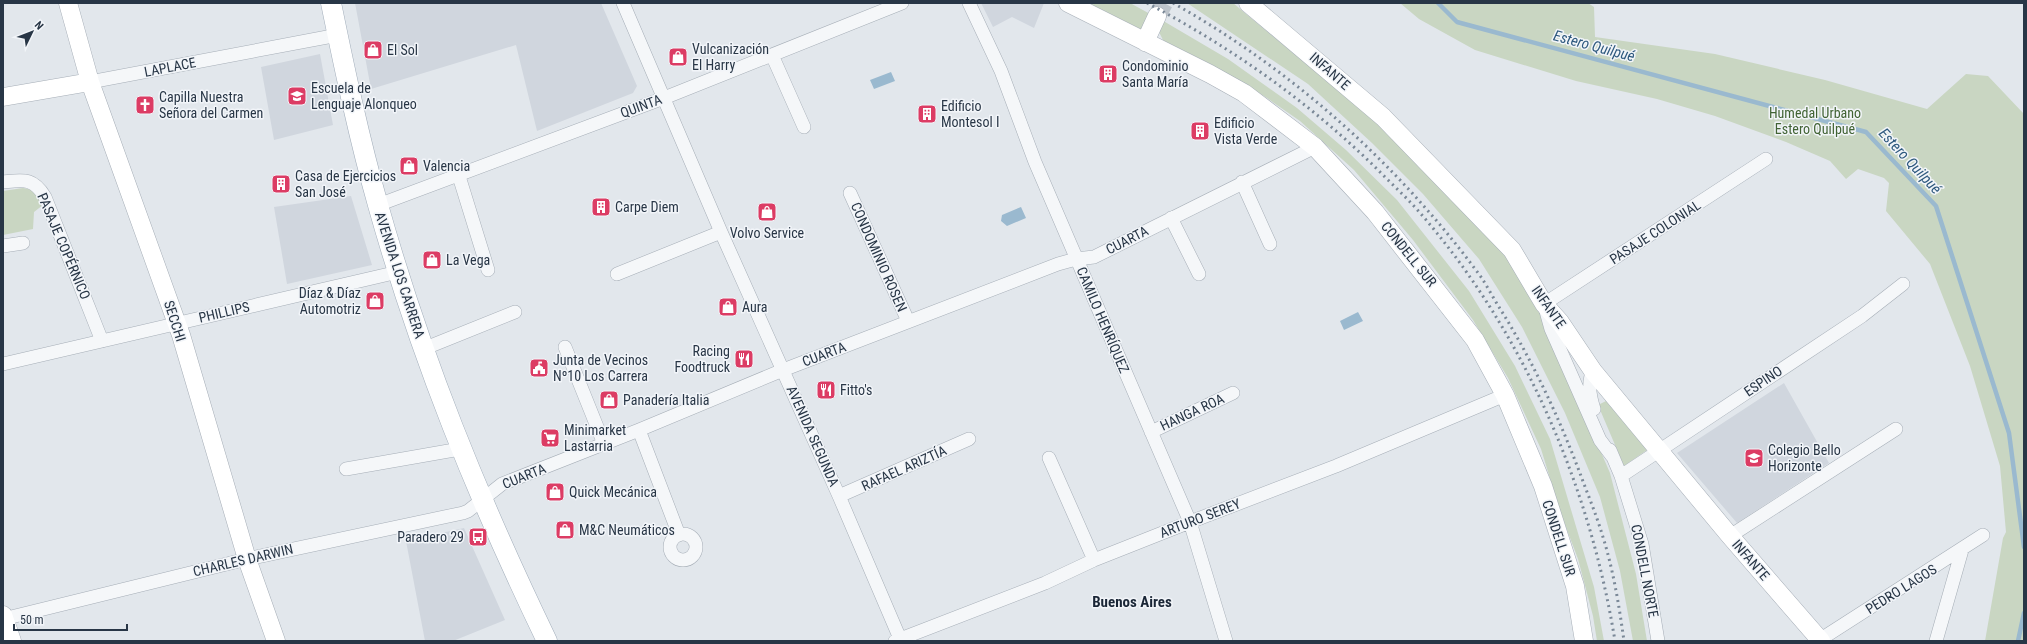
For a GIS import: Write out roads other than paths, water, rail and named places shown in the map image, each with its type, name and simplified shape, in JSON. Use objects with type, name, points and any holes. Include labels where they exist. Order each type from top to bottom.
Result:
[{"type":"main road","name":"AVENIDA LOS CARRERA","points":[[331,3],[361,142],[398,272],[423,349],[460,449],[547,641]]},
{"type":"street","name":"SECCHI","points":[[68,3],[90,82],[177,323],[247,559],[276,641]]},
{"type":"street","name":"AVENIDA SEGUNDA","points":[[623,3],[721,232],[784,370],[839,496],[899,640]]},
{"type":"street","name":"QUINTA","points":[[378,205],[458,173],[664,98],[902,3]]},
{"type":"street","name":"CAMILO HENRÍQUEZ","points":[[969,3],[1001,71],[1035,162],[1190,522],[1226,641]]},
{"type":"street","name":"CONDELL SUR","points":[[1068,3],[1244,93],[1315,147],[1375,212],[1436,287],[1475,340],[1505,395],[1545,494],[1575,586],[1584,641]]},
{"type":"street","name":"INFANTE","points":[[1248,3],[1389,123],[1512,250],[1544,304],[1560,322],[1592,371],[1820,641]]},
{"type":"street","points":[[1145,42],[1157,16]]},
{"type":"street","name":"LAPLACE","points":[[3,97],[338,35]]},
{"type":"street","points":[[772,55],[804,127]]},
{"type":"street","name":"CUARTA","points":[[482,500],[502,484],[639,430],[784,370],[908,321],[1076,259],[1094,257],[1315,147]]},
{"type":"street","name":"PASAJE COLONIAL","points":[[1544,304],[1766,159]]},
{"type":"street","points":[[458,173],[488,270]]},
{"type":"street","name":"PASAJE COPÉRNICO","points":[[3,182],[28,181],[40,189],[48,204],[102,341]]},
{"type":"street","points":[[1242,182],[1270,244]]},
{"type":"street","name":"CONDOMINIO ROSEN","points":[[850,193],[908,321]]},
{"type":"street","points":[[1171,218],[1199,274]]},
{"type":"street","points":[[616,274],[721,232]]},
{"type":"street","points":[[3,246],[23,243]]},
{"type":"street","name":"PHILLIPS","points":[[3,364],[398,272]]},
{"type":"street","name":"ESPINO","points":[[1621,476],[1862,316],[1903,284]]},
{"type":"street","name":"CONDELL NORTE","points":[[1544,304],[1554,336],[1600,440],[1612,456]]},
{"type":"street","points":[[423,349],[515,312]]},
{"type":"street","points":[[565,346],[604,444]]},
{"type":"street","name":"CONDELL NORTE","points":[[1592,371],[1589,378],[1590,394],[1612,456],[1621,476],[1642,544],[1658,641]]},
{"type":"street","name":"HANGA ROA","points":[[1151,432],[1233,393]]},
{"type":"street","name":"ARTURO SEREY","points":[[899,640],[1045,582],[1094,560],[1336,466],[1505,395]]},
{"type":"street","points":[[1730,536],[1896,429]]},
{"type":"street","points":[[639,430],[678,535]]},
{"type":"street","name":"RAFAEL ARIZTÍA","points":[[839,496],[969,439]]},
{"type":"street","points":[[346,469],[460,449]]},
{"type":"street","points":[[1049,458],[1094,560]]},
{"type":"street","name":"CHARLES DARWIN","points":[[3,617],[247,559],[463,513],[482,500]]},
{"type":"street","name":"PEDRO LAGOS","points":[[1820,641],[1962,550],[1982,535]]},
{"type":"street","points":[[1936,641],[1962,550]]},
{"type":"street","points":[[3,617],[12,641]]},
{"type":"water","points":[[891,72],[895,81],[874,89],[870,80]]},
{"type":"water","points":[[1021,207],[1026,218],[1007,226],[1001,221],[1002,215]]},
{"type":"water","points":[[1358,312],[1363,321],[1344,330],[1340,321]]},
{"type":"waterway","name":"Estero Quilpué","points":[[1438,3],[1457,22],[1866,132],[1936,206],[2009,433],[2024,547]]},
{"type":"waterway","name":"Estero Quilpué","points":[[2018,641],[2024,613]]},
{"type":"tunnel","points":[[1157,16],[1164,3]]},
{"type":"railway","points":[[1147,3],[1212,40],[1243,60],[1303,103],[1359,152],[1413,205],[1458,260],[1491,309],[1521,361],[1547,414],[1570,469],[1589,526],[1604,583],[1615,641]]},
{"type":"railway","points":[[1173,3],[1218,30],[1261,59],[1302,90],[1342,124],[1415,196],[1481,277],[1515,334],[1536,374],[1556,414],[1573,455],[1595,512],[1606,547],[1615,587],[1624,641]]},
{"type":"place","name":"El Sol","points":[[373,50]]},
{"type":"place","name":"Vulcanización El Harry","points":[[678,57]]},
{"type":"place","name":"Condominio Santa María","points":[[1108,74]]},
{"type":"place","name":"Escuela de Lenguaje Alonqueo","points":[[297,96]]},
{"type":"place","name":"Capilla Nuestra Señora del Carmen","points":[[145,105]]},
{"type":"place","name":"Edificio Montesol I","points":[[927,114]]},
{"type":"place","name":"Edificio Vista Verde","points":[[1200,131]]},
{"type":"place","name":"Valencia","points":[[409,166]]},
{"type":"place","name":"Casa de Ejercicios San José","points":[[281,184]]},
{"type":"place","name":"Carpe Diem","points":[[601,207]]},
{"type":"place","name":"Volvo Service","points":[[767,212]]},
{"type":"place","name":"La Vega","points":[[432,260]]},
{"type":"place","name":"Díaz & Díaz Automotriz","points":[[375,301]]},
{"type":"place","name":"Aura","points":[[728,307]]},
{"type":"place","name":"Racing Foodtruck","points":[[744,359]]},
{"type":"place","name":"Junta de Vecinos Nº10 Los Carrera","points":[[539,368]]},
{"type":"place","name":"Fitto's","points":[[826,390]]},
{"type":"place","name":"Panadería Italia","points":[[609,400]]},
{"type":"place","name":"Minimarket Lastarria","points":[[550,438]]},
{"type":"place","name":"Colegio Bello Horizonte","points":[[1754,458]]},
{"type":"place","name":"Quick Mecánica","points":[[555,492]]},
{"type":"place","name":"M&C Neumáticos","points":[[565,530]]},
{"type":"place","name":"Paradero 29","points":[[478,537]]},
{"type":"district","name":"Buenos Aires","points":[[1132,602]]},
{"type":"park label","name":"Humedal Urbano Estero Quilpué","points":[[1815,122]]}]
